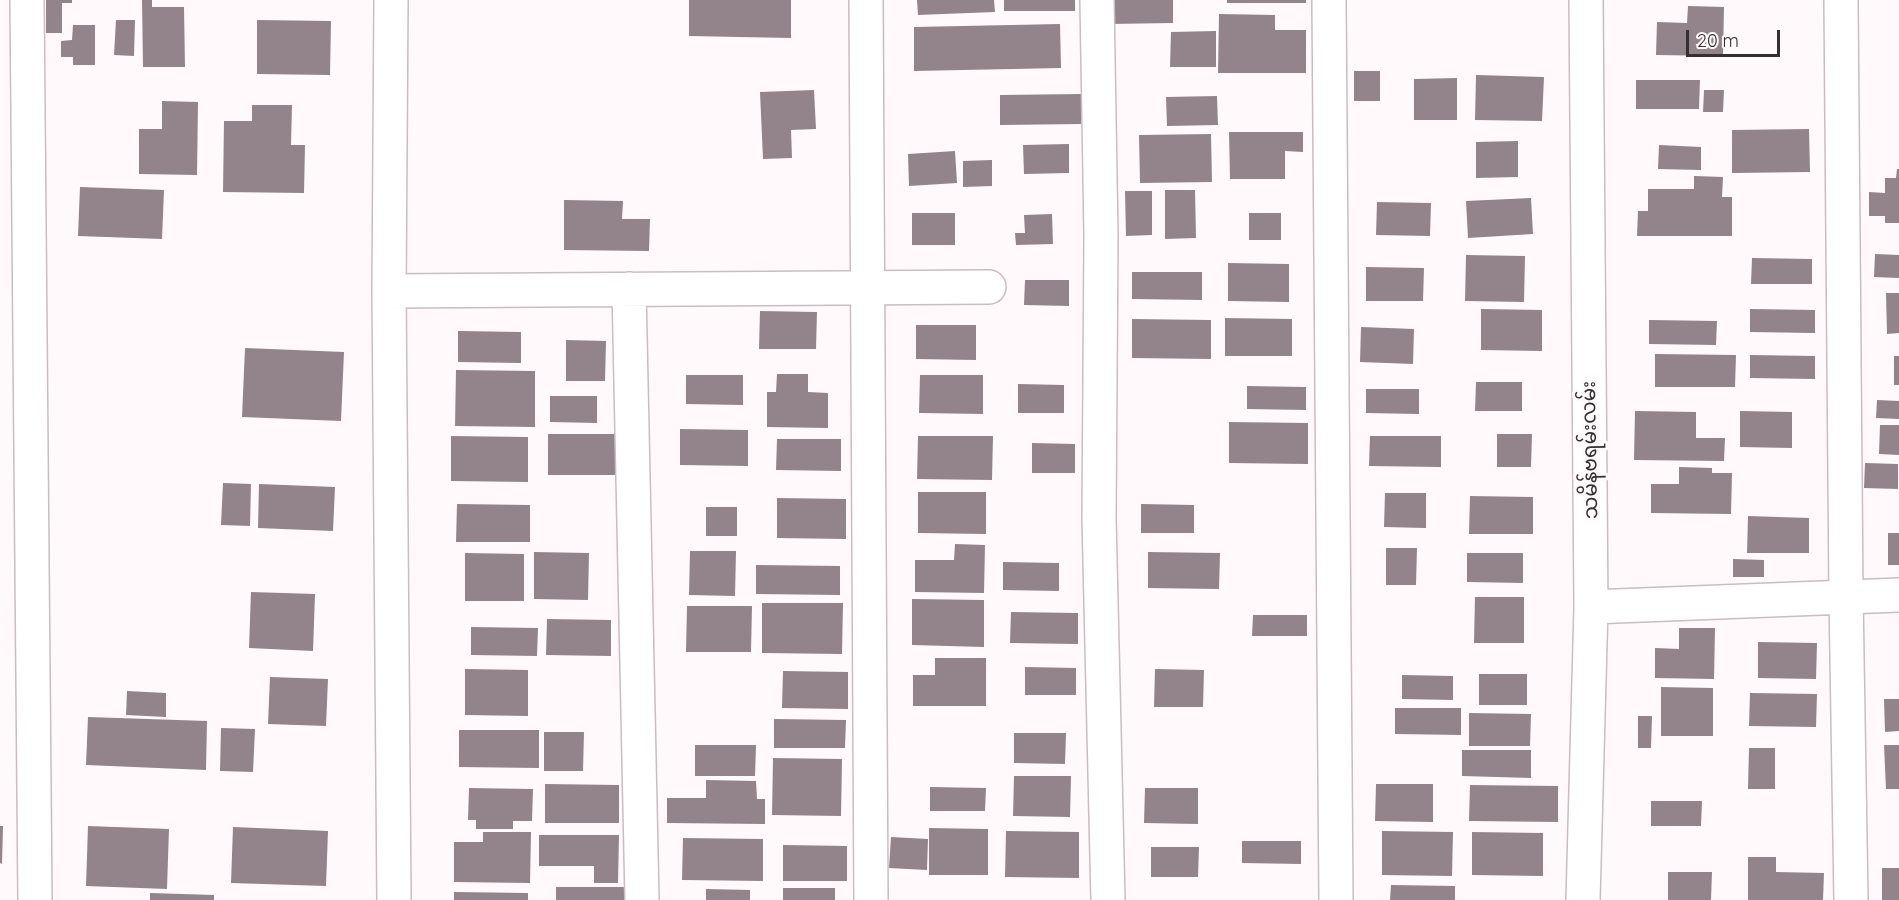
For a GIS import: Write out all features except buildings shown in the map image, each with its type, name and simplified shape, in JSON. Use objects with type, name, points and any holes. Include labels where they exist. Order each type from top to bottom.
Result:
[{"type":"street","points":[[27,0],[35,900]]},
{"type":"street","points":[[391,0],[389,291],[394,900]]},
{"type":"street","points":[[866,0],[871,900]]},
{"type":"street","points":[[1097,0],[1101,235],[1099,518],[1108,900]]},
{"type":"street","points":[[1329,0],[1336,900]]},
{"type":"street","name":"သမိန်ဗရမ်းလမ်း","points":[[1583,900],[1591,607],[1586,0]]},
{"type":"street","points":[[1841,0],[1851,900]]},
{"type":"street","points":[[389,291],[989,286]]},
{"type":"street","points":[[629,289],[642,900]]},
{"type":"street","points":[[1591,607],[1899,595]]}]
